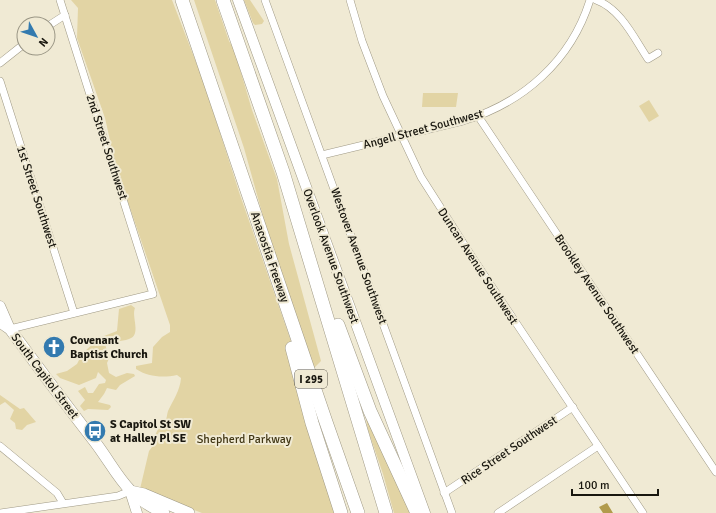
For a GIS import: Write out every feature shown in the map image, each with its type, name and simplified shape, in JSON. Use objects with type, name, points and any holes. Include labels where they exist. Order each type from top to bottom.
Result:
[{"type":"highway","name":"Anacostia Freeway","points":[[182,0],[358,513]]},
{"type":"highway","name":"I 295","points":[[223,0],[283,172],[386,513]]},
{"type":"highway","points":[[229,0],[242,53]]},
{"type":"highway","points":[[304,242],[319,272],[370,411],[417,513]]},
{"type":"highway","points":[[265,244],[273,282],[287,327],[312,423],[341,513]]},
{"type":"main road","name":"South Capitol Street","points":[[0,322],[10,329],[130,491],[146,505],[164,513]]},
{"type":"main road","points":[[130,491],[144,494],[189,513]]},
{"type":"street","name":"2nd Street Southwest","points":[[60,0],[153,294],[74,313]]},
{"type":"street","name":"Overlook Avenue Southwest","points":[[238,0],[425,513]]},
{"type":"street","name":"Westover Avenue Southwest","points":[[265,0],[452,513]]},
{"type":"street","name":"Duncan Avenue Southwest","points":[[350,0],[373,71],[401,137],[435,200],[643,513]]},
{"type":"street","name":"Angell Street Southwest","points":[[322,155],[401,137],[478,116],[512,100],[545,74],[563,54],[573,38],[590,0]]},
{"type":"street","points":[[596,0],[607,5],[616,12],[648,59],[658,53]]},
{"type":"street","points":[[56,21],[65,15]]},
{"type":"street","points":[[0,63],[16,50]]},
{"type":"street","name":"1st Street Southwest","points":[[0,81],[74,313]]},
{"type":"street","name":"Brookley Avenue Southwest","points":[[478,116],[716,472]]},
{"type":"street","points":[[0,306],[10,329],[74,313]]},
{"type":"street","name":"Rice Street Southwest","points":[[444,493],[573,407]]},
{"type":"street","points":[[0,446],[57,493],[63,503]]},
{"type":"street","points":[[498,513],[598,446]]},
{"type":"street","points":[[0,513],[118,496],[130,491],[137,513]]},
{"type":"green space","name":"Shepherd Parkway","points":[[71,0],[172,0],[204,83],[240,195],[300,367],[347,513],[202,513],[140,489],[149,451],[155,443],[157,430],[166,419],[168,411],[178,391],[181,378],[177,375],[161,377],[146,374],[136,369],[136,366],[152,363],[153,347],[162,337],[170,332],[170,325],[116,167],[105,118],[77,38],[78,8]]},
{"type":"green space","points":[[194,0],[215,0],[229,41],[234,49],[252,110],[277,179],[289,244],[321,361],[314,368],[266,227],[244,148]]},
{"type":"green space","points":[[244,0],[250,0],[264,21],[262,24],[255,25],[253,23]]},
{"type":"green space","points":[[423,93],[458,93],[456,107],[422,107]]},
{"type":"green space","points":[[649,100],[659,116],[649,122],[639,106]]},
{"type":"green space","points":[[131,305],[135,308],[134,316],[136,330],[133,337],[126,340],[105,343],[107,352],[111,354],[107,363],[109,373],[116,377],[127,373],[134,374],[135,376],[120,385],[116,390],[107,388],[98,402],[110,405],[111,407],[108,410],[88,409],[84,411],[80,406],[85,400],[78,391],[85,387],[88,393],[93,393],[99,384],[105,383],[106,380],[98,372],[96,378],[79,385],[60,378],[56,374],[67,371],[77,364],[82,354],[99,338],[117,331],[119,309]]},
{"type":"green space","points":[[0,395],[20,409],[24,408],[36,422],[27,425],[22,430],[16,429],[15,423],[10,419],[14,410],[5,402],[0,405]]},
{"type":"green space","points":[[366,419],[369,421],[411,513],[394,513],[368,430]]},
{"type":"shaded area","points":[[607,503],[613,513],[603,513],[599,507]]},
{"type":"place","name":"Covenant Baptist Church","points":[[54,347]]},
{"type":"place","name":"S Capitol St SW at Halley Pl SE","points":[[95,431]]}]
